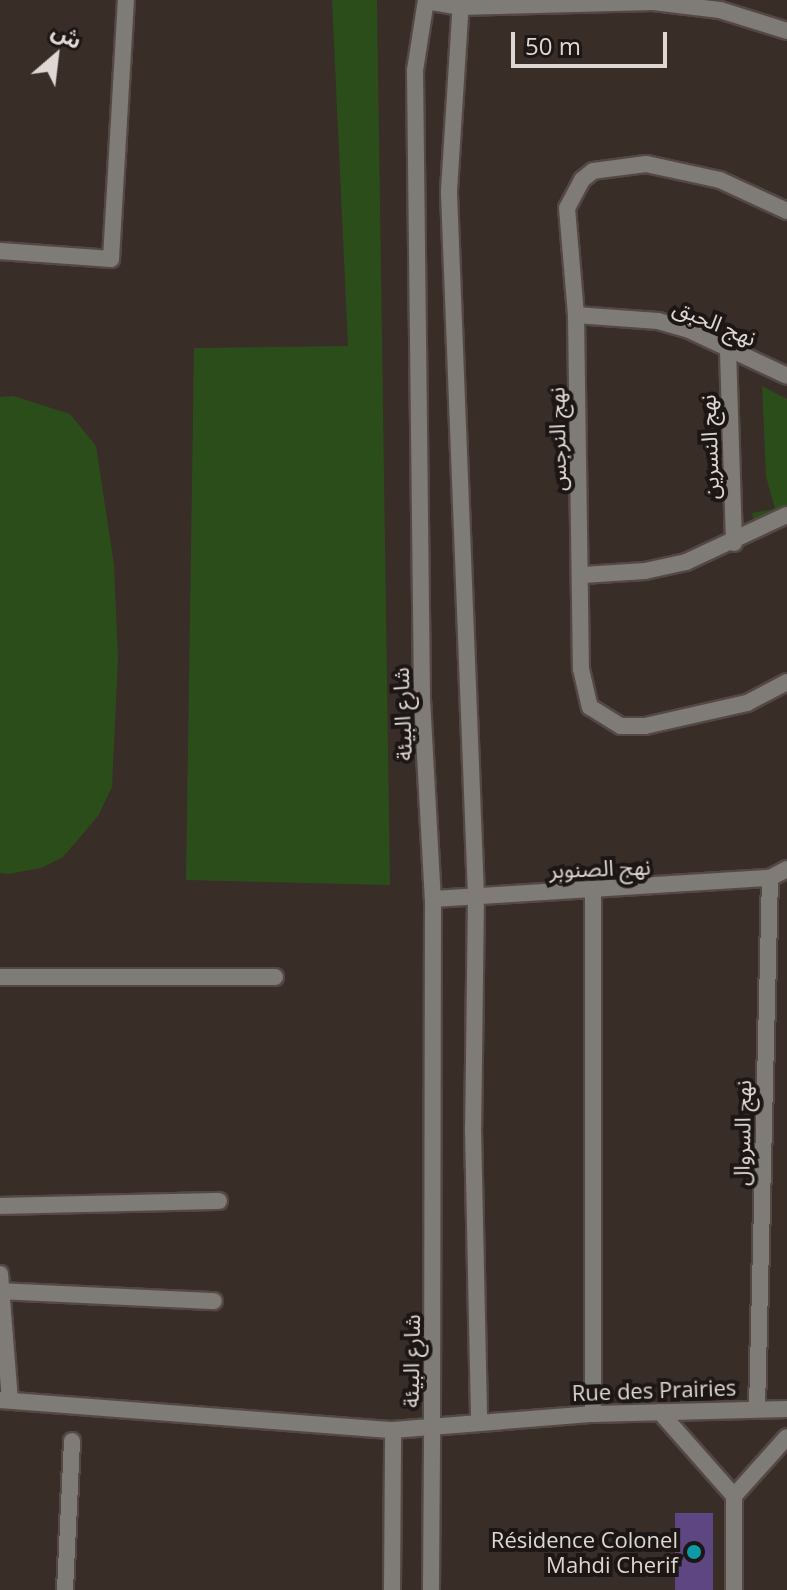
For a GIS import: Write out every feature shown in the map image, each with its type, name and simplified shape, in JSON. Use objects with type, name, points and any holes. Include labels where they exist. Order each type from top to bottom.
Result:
[{"type":"street","points":[[0,251],[111,259],[126,0]]},
{"type":"street","points":[[426,1],[460,4],[653,1],[720,10],[787,31]]},
{"type":"street","name":"شارع البيئة","points":[[426,1],[415,70],[422,699],[433,899],[431,1590]]},
{"type":"street","points":[[460,4],[449,193],[476,895],[473,1128],[479,1422]]},
{"type":"street","name":"نهج النرجس","points":[[787,211],[678,168],[615,165],[593,171],[582,180],[567,208],[576,315],[583,691],[602,719],[645,726],[694,718],[747,703],[787,682]]},
{"type":"street","name":"نهج الحبق","points":[[576,315],[658,321],[787,376]]},
{"type":"street","name":"نهج النسرين","points":[[728,351],[734,543]]},
{"type":"street","points":[[583,575],[645,571],[734,543],[787,515]]},
{"type":"street","points":[[770,878],[787,869]]},
{"type":"street","name":"نهج الصنوبر","points":[[433,899],[770,878]]},
{"type":"street","name":"نهج السروال","points":[[757,1409],[770,878]]},
{"type":"street","points":[[593,890],[593,1414]]},
{"type":"street","points":[[0,977],[275,977]]},
{"type":"street","points":[[0,1206],[219,1201]]},
{"type":"street","points":[[5,1400],[1,1285],[214,1301]]},
{"type":"street","name":"Rue des Prairies","points":[[5,1400],[393,1430],[593,1414],[787,1409]]},
{"type":"street","points":[[660,1412],[734,1496],[734,1590]]},
{"type":"street","points":[[392,1590],[393,1430]]},
{"type":"street","points":[[734,1496],[787,1437]]},
{"type":"street","points":[[65,1590],[72,1441]]},
{"type":"green space","points":[[332,0],[377,0],[390,885],[186,880],[194,348],[348,346]]},
{"type":"green space","points":[[762,386],[787,399],[787,510],[754,521],[752,513],[775,509],[766,476]]},
{"type":"green space","points":[[13,396],[70,414],[96,446],[114,565],[118,659],[112,787],[98,816],[63,857],[41,868],[8,874],[0,873],[0,397]]},
{"type":"building","name":"Résidence Colonel Mahdi Cherif","points":[[675,1513],[713,1513],[713,1590],[675,1590]]},
{"type":"place","name":"Résidence Colonel Mahdi Cherif","points":[[694,1552]]}]
